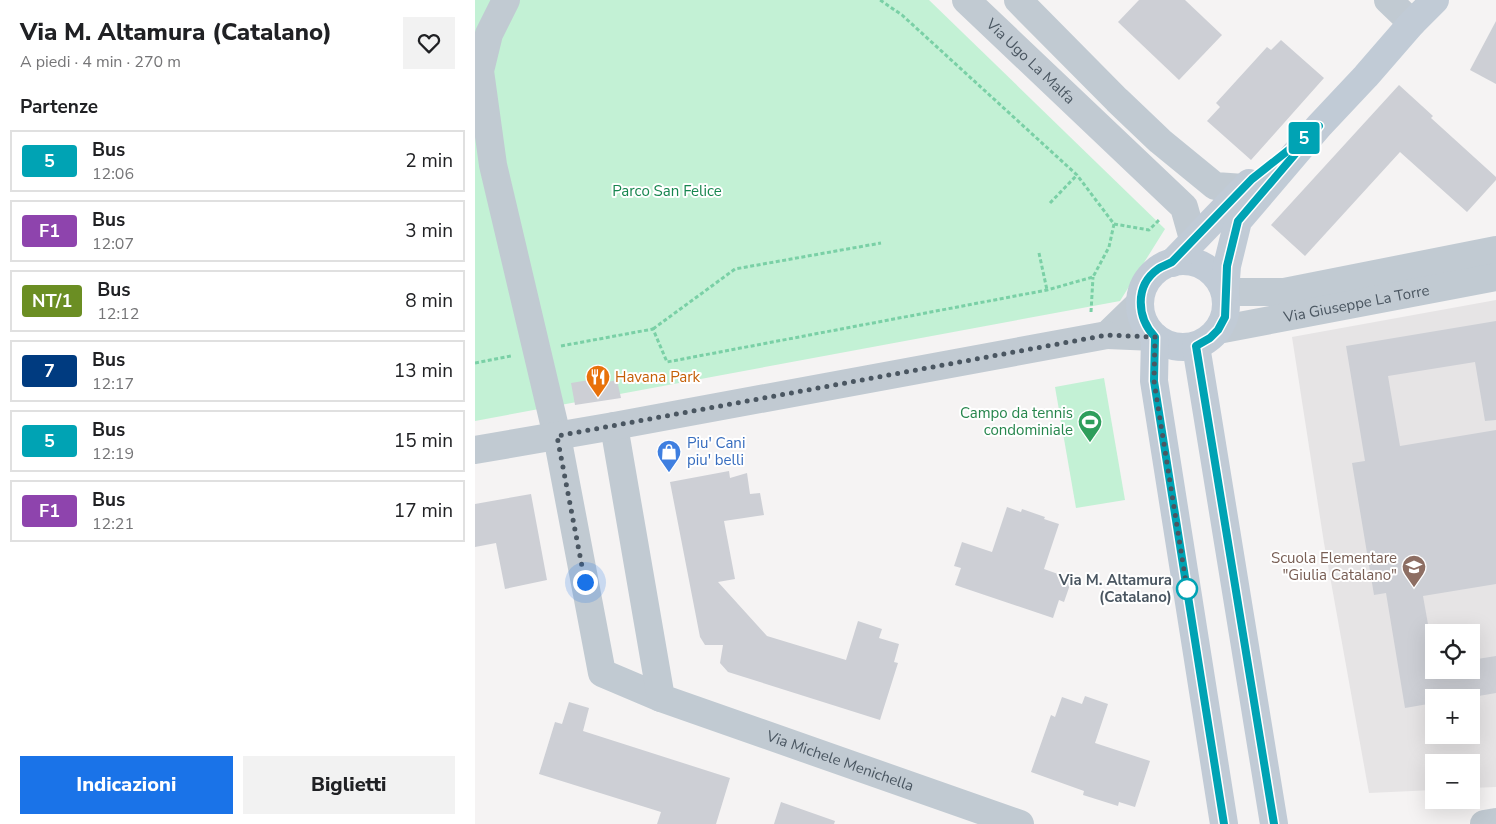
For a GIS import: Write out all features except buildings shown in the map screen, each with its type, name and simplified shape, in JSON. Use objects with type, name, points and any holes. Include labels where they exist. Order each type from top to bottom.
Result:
[{"type":"street","points":[[506,0],[489,34],[480,71],[493,165],[557,436]]},
{"type":"street","name":"Via Ugo La Malfa","points":[[967,0],[1184,207],[1193,239]]},
{"type":"street","points":[[1018,0],[1160,141],[1215,186],[1244,188]]},
{"type":"street","points":[[1388,0],[1411,23]]},
{"type":"street","points":[[1225,292],[1227,266],[1238,221],[1319,126],[1366,76],[1411,23],[1435,0]]},
{"type":"street","points":[[1094,122],[1117,100]]},
{"type":"street","points":[[1172,262],[1183,261],[1199,264],[1218,278],[1225,292],[1227,302],[1225,317],[1218,330],[1210,338],[1196,346],[1183,348],[1168,345],[1148,330],[1141,316],[1140,303],[1142,291],[1149,278],[1158,269],[1172,262],[1252,179],[1319,126]]},
{"type":"street","name":"Via Giuseppe La Torre","points":[[1225,292],[1284,292],[1496,250]]},
{"type":"street","name":"Via Giuseppe La Torre","points":[[1218,330],[1496,277]]},
{"type":"street","points":[[475,450],[614,426],[1099,325],[1140,303]]},
{"type":"street","points":[[1099,325],[1155,337]]},
{"type":"street","points":[[1155,337],[1154,381],[1224,824]]},
{"type":"street","points":[[1196,346],[1274,824]]},
{"type":"street","points":[[614,426],[661,698]]},
{"type":"street","name":"Via Michele Menichella","points":[[557,436],[602,673],[661,698],[1020,824]]},
{"type":"street","points":[[1484,824],[1496,822]]},
{"type":"path","points":[[880,0],[902,15],[1077,175],[1114,224],[1149,230],[1166,213]]},
{"type":"path","points":[[1050,202],[1077,175]]},
{"type":"path","points":[[1099,325],[1093,277],[1109,248],[1114,224]]},
{"type":"path","points":[[475,363],[653,329],[735,269],[881,243]]},
{"type":"path","points":[[1039,253],[1047,290]]},
{"type":"path","points":[[653,329],[667,362],[1047,290],[1093,277]]},
{"type":"shaded area","name":"Scuola Elementare \"Giulia Catalano\"","points":[[1496,300],[1496,787],[1480,788],[1480,754],[1425,754],[1425,790],[1369,793],[1324,543],[1292,337]]},
{"type":"green space","name":"Parco San Felice","points":[[475,0],[929,0],[1165,229],[1120,301],[475,421]]},
{"type":"green space","name":"Campo da tennis condominiale","points":[[1104,378],[1125,500],[1076,508],[1055,387]]},
{"type":"bus line","name":"5","points":[[1224,824],[1154,381],[1155,337],[1148,330],[1141,316],[1140,303],[1142,291],[1149,278],[1158,269],[1172,262],[1252,179],[1319,126],[1238,221],[1227,266],[1225,317],[1218,330],[1210,338],[1196,346],[1274,824]]},
{"type":"place","name":"Havana Park","points":[[598,398]]},
{"type":"place","name":"Campo da tennis condominiale","points":[[1090,443]]},
{"type":"place","name":"Piu' Cani piu' belli","points":[[669,473]]},
{"type":"place","name":"Scuola Elementare \"Giulia Catalano\"","points":[[1414,588]]},
{"type":"place","name":"Via M. Altamura (Catalano)","points":[[1187,589]]},
{"type":"route","points":[[585,582],[557,436],[1107,335],[1155,337],[1154,381],[1187,589]]}]
